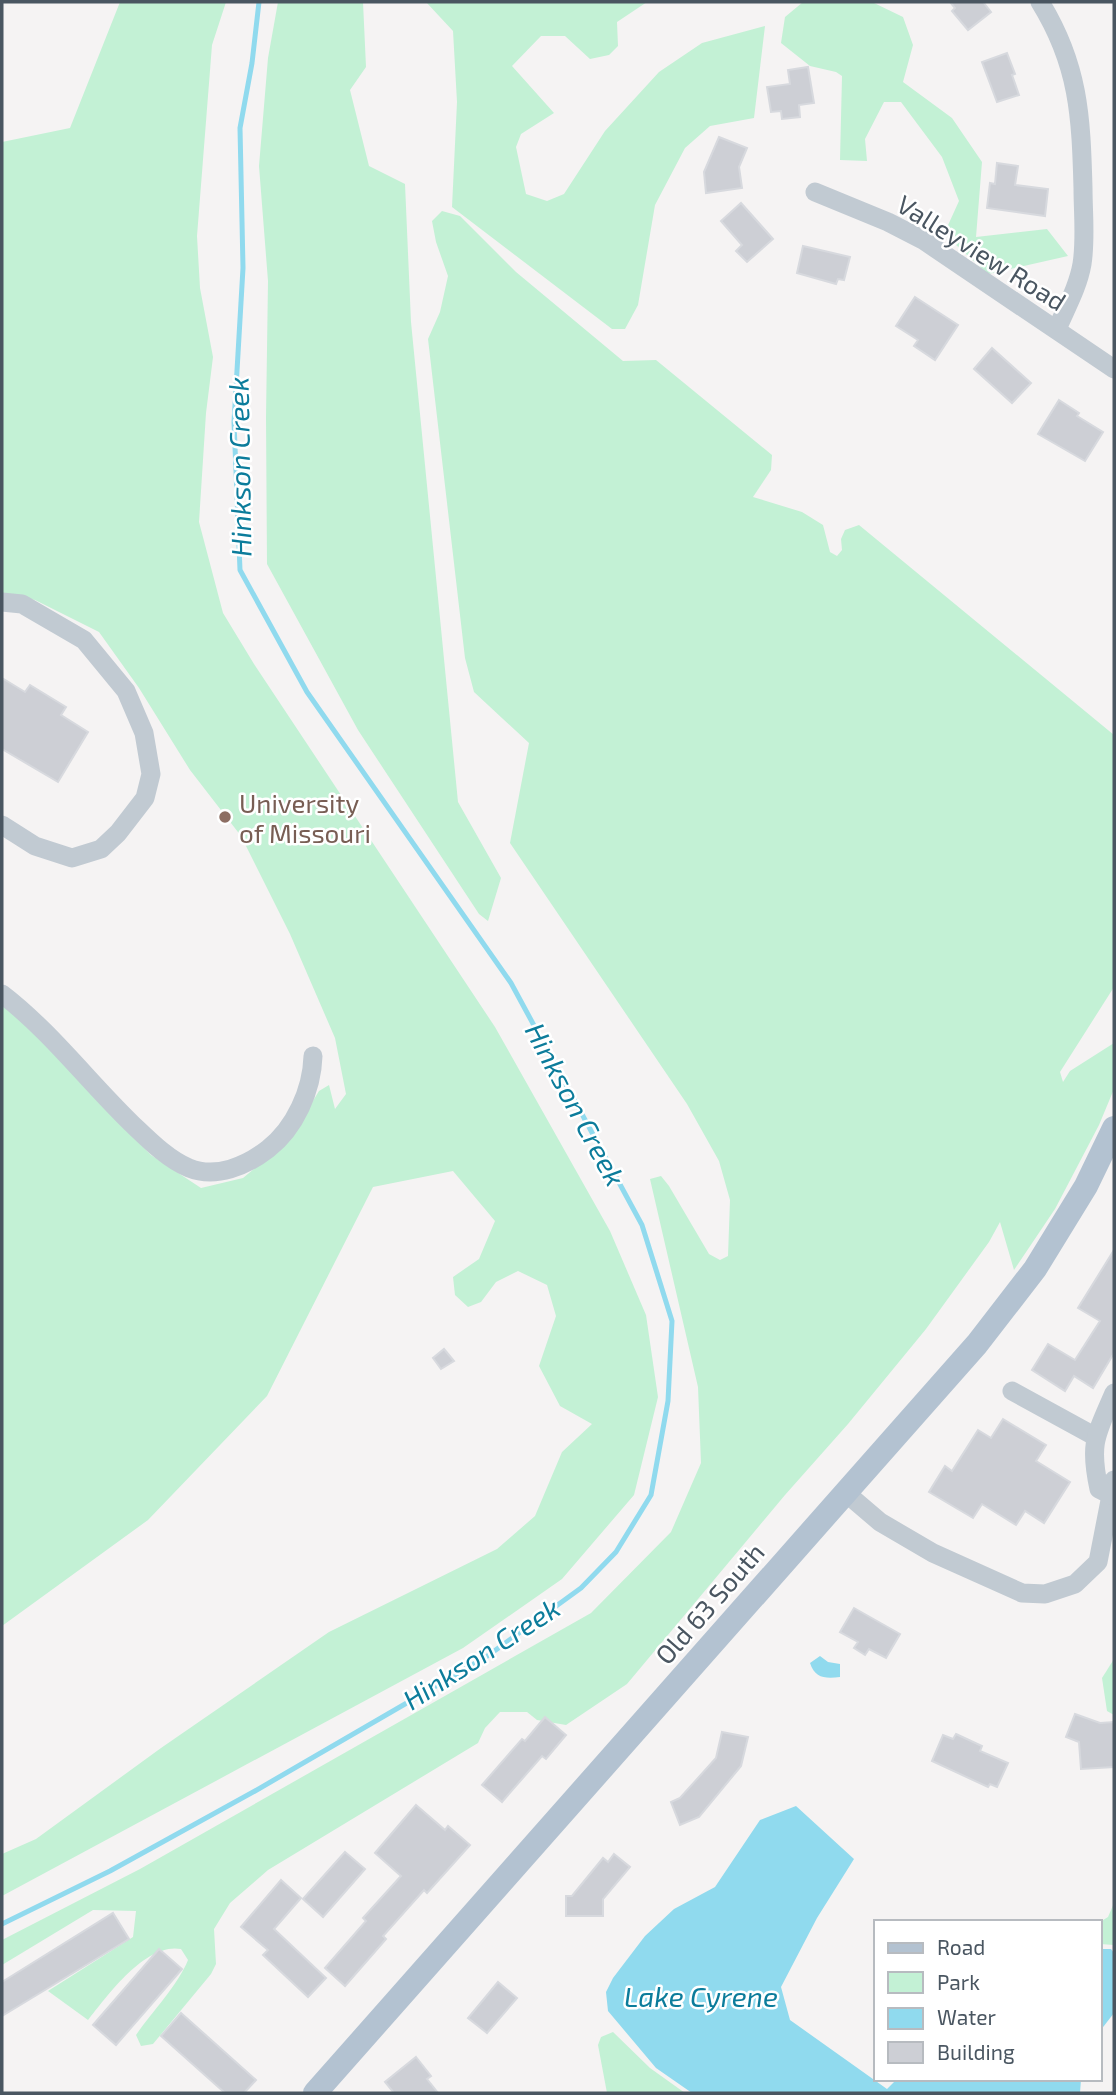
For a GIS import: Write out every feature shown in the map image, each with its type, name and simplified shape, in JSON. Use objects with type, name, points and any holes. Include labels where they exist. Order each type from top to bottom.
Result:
[{"type":"main road","name":"Old 63 South","points":[[315,2093],[977,1344],[1035,1269],[1086,1186],[1114,1128]]},
{"type":"street","points":[[1040,2],[1070,68],[1081,124],[1083,254],[1078,279],[1057,329]]},
{"type":"street","name":"Valleyview Road","points":[[815,192],[864,211],[923,240],[1114,369]]},
{"type":"street","points":[[2,602],[22,604],[84,639],[126,691],[144,733],[150,774],[145,798],[118,833],[101,849],[72,858],[35,846],[2,825]]},
{"type":"street","points":[[2,994],[22,1009],[99,1092],[153,1144],[188,1168],[206,1172],[224,1172],[255,1159],[274,1144],[292,1122],[304,1099],[312,1074],[313,1056]]},
{"type":"street","points":[[1012,1391],[1096,1437]]},
{"type":"street","points":[[846,1493],[880,1522],[933,1553],[1022,1593],[1045,1594],[1075,1584],[1098,1562],[1113,1488],[1100,1489],[1093,1459],[1096,1437],[1114,1393]]},
{"type":"green space","points":[[120,2],[226,2],[212,45],[197,236],[200,288],[213,357],[206,413],[199,522],[223,613],[495,1027],[610,1231],[646,1315],[658,1397],[634,1495],[562,1579],[463,1648],[2,1896],[2,1854],[36,1839],[161,1748],[329,1632],[497,1549],[535,1516],[562,1452],[592,1424],[560,1406],[539,1366],[556,1316],[547,1285],[518,1271],[496,1282],[481,1302],[468,1307],[455,1295],[453,1277],[479,1259],[495,1221],[453,1171],[373,1187],[267,1396],[148,1520],[2,1626],[2,1000],[151,1155],[201,1188],[243,1178],[289,1140],[319,1091],[329,1085],[335,1109],[346,1094],[335,1038],[290,934],[241,836],[190,770],[139,688],[99,632],[35,600],[2,593],[2,142],[70,128]]},
{"type":"green space","points":[[278,2],[363,2],[366,67],[350,90],[369,166],[405,184],[411,322],[458,802],[501,878],[488,921],[479,914],[358,730],[267,564],[268,281],[259,166],[268,58]]},
{"type":"green space","points":[[426,2],[647,2],[617,22],[618,46],[609,55],[590,59],[565,36],[541,36],[512,66],[554,113],[521,134],[516,147],[526,194],[547,201],[564,194],[605,131],[659,72],[702,43],[765,26],[754,118],[710,126],[685,148],[655,205],[638,305],[625,329],[612,329],[452,207],[457,102],[453,31]]},
{"type":"green space","points":[[803,2],[872,2],[903,17],[913,45],[903,82],[952,118],[982,162],[976,237],[1047,229],[1068,256],[988,274],[944,234],[959,201],[942,157],[901,102],[884,102],[865,139],[867,161],[840,160],[842,76],[810,66],[781,43],[785,17]]},
{"type":"green space","points":[[442,211],[460,216],[516,272],[623,361],[656,360],[772,455],[771,470],[753,497],[802,512],[823,525],[830,552],[837,556],[842,550],[841,539],[845,530],[859,525],[1114,735],[1114,987],[1060,1072],[1063,1082],[1070,1071],[1114,1043],[1114,1089],[1099,1125],[1055,1209],[1014,1270],[1000,1222],[989,1242],[926,1329],[627,1684],[566,1725],[537,1720],[527,1712],[500,1712],[485,1728],[478,1743],[268,1870],[230,1903],[214,1929],[216,1964],[211,1974],[153,2044],[141,2046],[136,2035],[171,1989],[188,1960],[181,1949],[168,1949],[141,1962],[117,1985],[88,2020],[48,1991],[133,1937],[136,1911],[93,1910],[2,1965],[2,1940],[140,1869],[591,1613],[671,1532],[701,1463],[698,1387],[650,1179],[661,1176],[709,1254],[720,1260],[728,1256],[730,1200],[719,1161],[687,1104],[510,843],[529,743],[474,692],[465,658],[428,339],[440,312],[448,276],[432,221]]},
{"type":"green space","points":[[1114,1659],[1114,1715],[1107,1711],[1102,1678]]},
{"type":"green space","points":[[1114,1903],[1114,1945],[1102,1944],[1102,1921],[1108,1917]]},
{"type":"green space","points":[[613,2032],[650,2068],[685,2093],[607,2093],[598,2045],[601,2037]]},
{"type":"water","points":[[820,1656],[828,1662],[840,1664],[840,1677],[825,1677],[815,1672],[810,1663]]},
{"type":"water","name":"Lake Cyrene","points":[[796,1806],[854,1859],[817,1918],[781,1987],[790,2020],[887,2089],[895,2081],[1081,2081],[1080,2093],[692,2093],[656,2068],[608,2011],[606,1992],[613,1978],[645,1936],[674,1909],[715,1887],[760,1820]]},
{"type":"water","points":[[1102,1949],[1111,1949],[1114,1953],[1114,2013],[1102,2028]]},
{"type":"building","points":[[950,2],[983,2],[991,12],[968,30],[952,11],[955,8]]},
{"type":"building","points":[[1007,53],[1019,95],[997,102],[982,62]]},
{"type":"building","points":[[808,67],[814,103],[799,105],[800,117],[782,119],[781,111],[771,112],[767,87],[790,84],[788,70]]},
{"type":"building","points":[[719,137],[747,148],[739,167],[742,188],[706,193],[704,172]]},
{"type":"building","points":[[997,163],[1018,166],[1015,185],[1048,189],[1045,216],[987,208],[990,183],[995,184]]},
{"type":"building","points":[[741,203],[773,239],[747,262],[736,251],[742,245],[721,221]]},
{"type":"building","points":[[803,246],[850,257],[844,280],[838,279],[836,284],[797,273]]},
{"type":"building","points":[[915,297],[958,325],[935,360],[914,346],[918,340],[896,326]]},
{"type":"building","points":[[992,348],[1031,383],[1012,403],[974,369]]},
{"type":"building","points":[[1059,400],[1079,413],[1077,416],[1103,432],[1085,461],[1038,434]]},
{"type":"building","points":[[2,678],[25,692],[30,685],[66,707],[61,715],[88,732],[58,782],[2,749]]},
{"type":"building","points":[[1114,1250],[1114,1353],[1093,1388],[1074,1376],[1065,1391],[1032,1370],[1048,1344],[1075,1360],[1100,1321],[1078,1308]]},
{"type":"building","points":[[444,1349],[454,1361],[441,1369],[433,1358]]},
{"type":"building","points":[[1003,1419],[1046,1445],[1036,1461],[1070,1482],[1044,1523],[1025,1511],[1016,1525],[982,1504],[973,1518],[929,1492],[945,1466],[952,1471],[978,1430],[991,1438]]},
{"type":"building","points":[[854,1608],[900,1634],[886,1658],[869,1649],[865,1655],[854,1648],[858,1642],[840,1632]]},
{"type":"building","points":[[1075,1714],[1100,1723],[1114,1722],[1114,1767],[1081,1769],[1079,1742],[1066,1737]]},
{"type":"building","points":[[545,1717],[566,1735],[546,1759],[542,1756],[502,1802],[482,1785]]},
{"type":"building","points":[[722,1732],[748,1737],[741,1766],[699,1817],[680,1825],[671,1802],[680,1798],[716,1758]]},
{"type":"building","points":[[956,1734],[982,1746],[980,1751],[1008,1763],[997,1787],[990,1784],[988,1787],[932,1761],[943,1735],[953,1739]]},
{"type":"building","points":[[416,1805],[445,1830],[448,1826],[470,1845],[427,1893],[424,1890],[383,1936],[386,1939],[345,1986],[325,1968],[366,1921],[363,1918],[401,1876],[375,1853]]},
{"type":"building","points":[[345,1852],[365,1869],[323,1917],[303,1899]]},
{"type":"building","points":[[614,1854],[630,1867],[603,1899],[603,1916],[566,1916],[566,1896],[572,1896],[603,1858],[608,1862]]},
{"type":"building","points":[[281,1880],[301,1898],[274,1929],[326,1978],[308,1997],[263,1955],[268,1950],[241,1927]]},
{"type":"building","points":[[113,1913],[129,1939],[2,2016],[2,1982]]},
{"type":"building","points":[[159,1949],[182,1969],[116,2045],[93,2025]]},
{"type":"building","points":[[498,1982],[517,1998],[487,2033],[468,2018]]},
{"type":"building","points":[[181,2013],[256,2080],[244,2093],[225,2093],[161,2036]]},
{"type":"building","points":[[416,2057],[431,2076],[427,2079],[438,2093],[394,2093],[385,2082]]},
{"type":"waterway","name":"Hinkson Creek","points":[[2,1924],[110,1871],[255,1791],[486,1657],[581,1588],[616,1552],[651,1495],[668,1401],[672,1321],[642,1225],[511,983],[307,692],[240,570],[234,422],[243,268],[240,128],[252,63],[259,2]]},
{"type":"place","name":"University of Missouri","points":[[225,817]]}]
